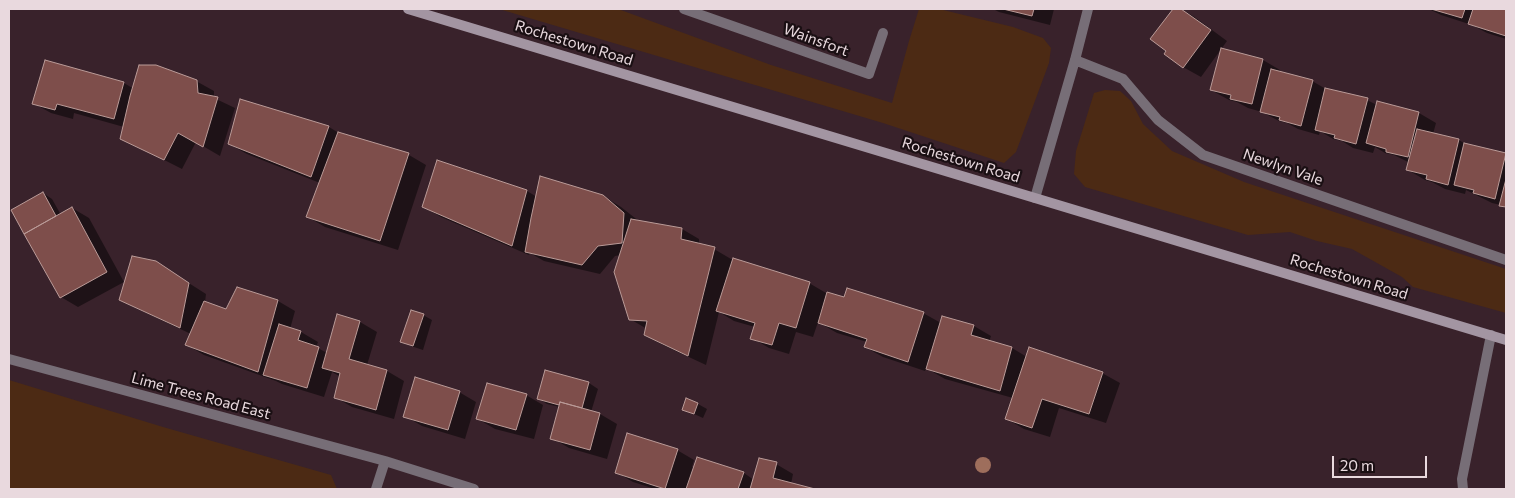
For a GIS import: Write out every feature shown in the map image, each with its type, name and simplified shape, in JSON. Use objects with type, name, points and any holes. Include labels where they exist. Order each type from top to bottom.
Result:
[{"type":"main road","name":"Rochestown Road","points":[[408,9],[1506,340]]},
{"type":"street","name":"Wainsfort","points":[[684,9],[868,74],[883,33]]},
{"type":"street","points":[[1035,198],[1088,9]]},
{"type":"street","name":"Newlyn Vale","points":[[1075,60],[1123,79],[1158,120],[1204,156],[1506,260]]},
{"type":"street","points":[[1463,489],[1462,479],[1491,335]]},
{"type":"street","name":"Lime Trees Road East","points":[[9,359],[385,462],[474,489]]},
{"type":"street","points":[[376,489],[385,462]]},
{"type":"shaded area","points":[[499,9],[618,9],[771,65],[892,103],[919,9],[939,9],[1013,27],[1043,38],[1051,48],[1049,63],[1016,152],[1004,163],[883,123]]},
{"type":"shaded area","points":[[1105,90],[1120,91],[1131,101],[1143,124],[1172,151],[1244,182],[1506,269],[1506,313],[1413,287],[1402,277],[1352,249],[1317,241],[1290,232],[1248,235],[1085,187],[1074,174],[1076,151],[1094,93]]},
{"type":"shaded area","points":[[9,380],[163,427],[331,475],[337,489],[9,489]]},
{"type":"building","points":[[1003,9],[1034,9],[1032,16]]},
{"type":"building","points":[[1173,9],[1181,9],[1211,30],[1183,68],[1164,54],[1166,51],[1150,39]]},
{"type":"building","points":[[1431,9],[1465,9],[1462,18]]},
{"type":"building","points":[[1473,9],[1506,9],[1506,36],[1468,24]]},
{"type":"building","points":[[1221,48],[1263,59],[1252,104],[1230,99],[1231,95],[1210,90]]},
{"type":"building","points":[[45,60],[124,82],[114,119],[57,104],[55,110],[32,104]]},
{"type":"building","points":[[139,65],[156,65],[197,80],[198,93],[218,97],[203,147],[178,133],[164,160],[120,139]]},
{"type":"building","points":[[1271,69],[1313,80],[1301,126],[1279,120],[1280,117],[1260,112]]},
{"type":"building","points":[[1325,88],[1368,98],[1356,144],[1334,138],[1335,135],[1315,130]]},
{"type":"building","points":[[240,99],[329,126],[311,177],[228,144]]},
{"type":"building","points":[[1377,101],[1419,112],[1408,157],[1386,152],[1386,149],[1366,143]]},
{"type":"building","points":[[1417,129],[1459,139],[1448,185],[1426,179],[1427,175],[1406,170]]},
{"type":"building","points":[[338,132],[409,153],[380,241],[306,217]]},
{"type":"building","points":[[1464,143],[1506,153],[1495,199],[1473,193],[1474,190],[1454,185]]},
{"type":"building","points":[[437,160],[527,190],[512,246],[422,207]]},
{"type":"building","points":[[540,176],[603,195],[624,213],[622,243],[598,246],[582,265],[525,252]]},
{"type":"building","points":[[1506,179],[1506,207],[1499,206]]},
{"type":"building","points":[[43,192],[56,216],[24,234],[11,210]]},
{"type":"building","points":[[72,207],[107,272],[60,298],[24,234]]},
{"type":"building","points":[[631,219],[682,228],[681,239],[715,247],[688,356],[644,335],[647,321],[629,320],[614,272]]},
{"type":"building","points":[[132,256],[156,261],[189,283],[180,328],[119,300]]},
{"type":"building","points":[[733,258],[810,282],[796,328],[779,323],[772,345],[750,339],[755,323],[716,311]]},
{"type":"building","points":[[237,287],[278,300],[258,372],[185,345],[204,301],[226,309]]},
{"type":"building","points":[[847,288],[924,312],[908,362],[864,347],[867,339],[818,323],[827,292],[844,297]]},
{"type":"building","points":[[411,310],[424,314],[413,346],[400,342]]},
{"type":"building","points":[[337,314],[360,321],[349,359],[387,370],[376,410],[334,398],[340,373],[322,368]]},
{"type":"building","points":[[942,316],[974,325],[971,335],[1012,347],[1000,391],[926,369]]},
{"type":"building","points":[[279,324],[301,331],[298,340],[319,347],[307,388],[263,375]]},
{"type":"building","points":[[1029,347],[1103,372],[1089,414],[1042,399],[1032,428],[1005,419]]},
{"type":"building","points":[[545,370],[589,382],[582,408],[560,402],[559,405],[537,399]]},
{"type":"building","points":[[415,377],[460,391],[448,430],[403,417]]},
{"type":"building","points":[[487,383],[527,394],[516,430],[476,419]]},
{"type":"building","points":[[686,398],[698,403],[694,414],[682,410]]},
{"type":"building","points":[[560,402],[600,413],[590,450],[550,439]]},
{"type":"building","points":[[627,433],[678,449],[665,489],[615,473]]},
{"type":"building","points":[[697,457],[744,472],[738,489],[686,489]]},
{"type":"building","points":[[759,458],[777,462],[773,478],[815,489],[750,489]]}]
